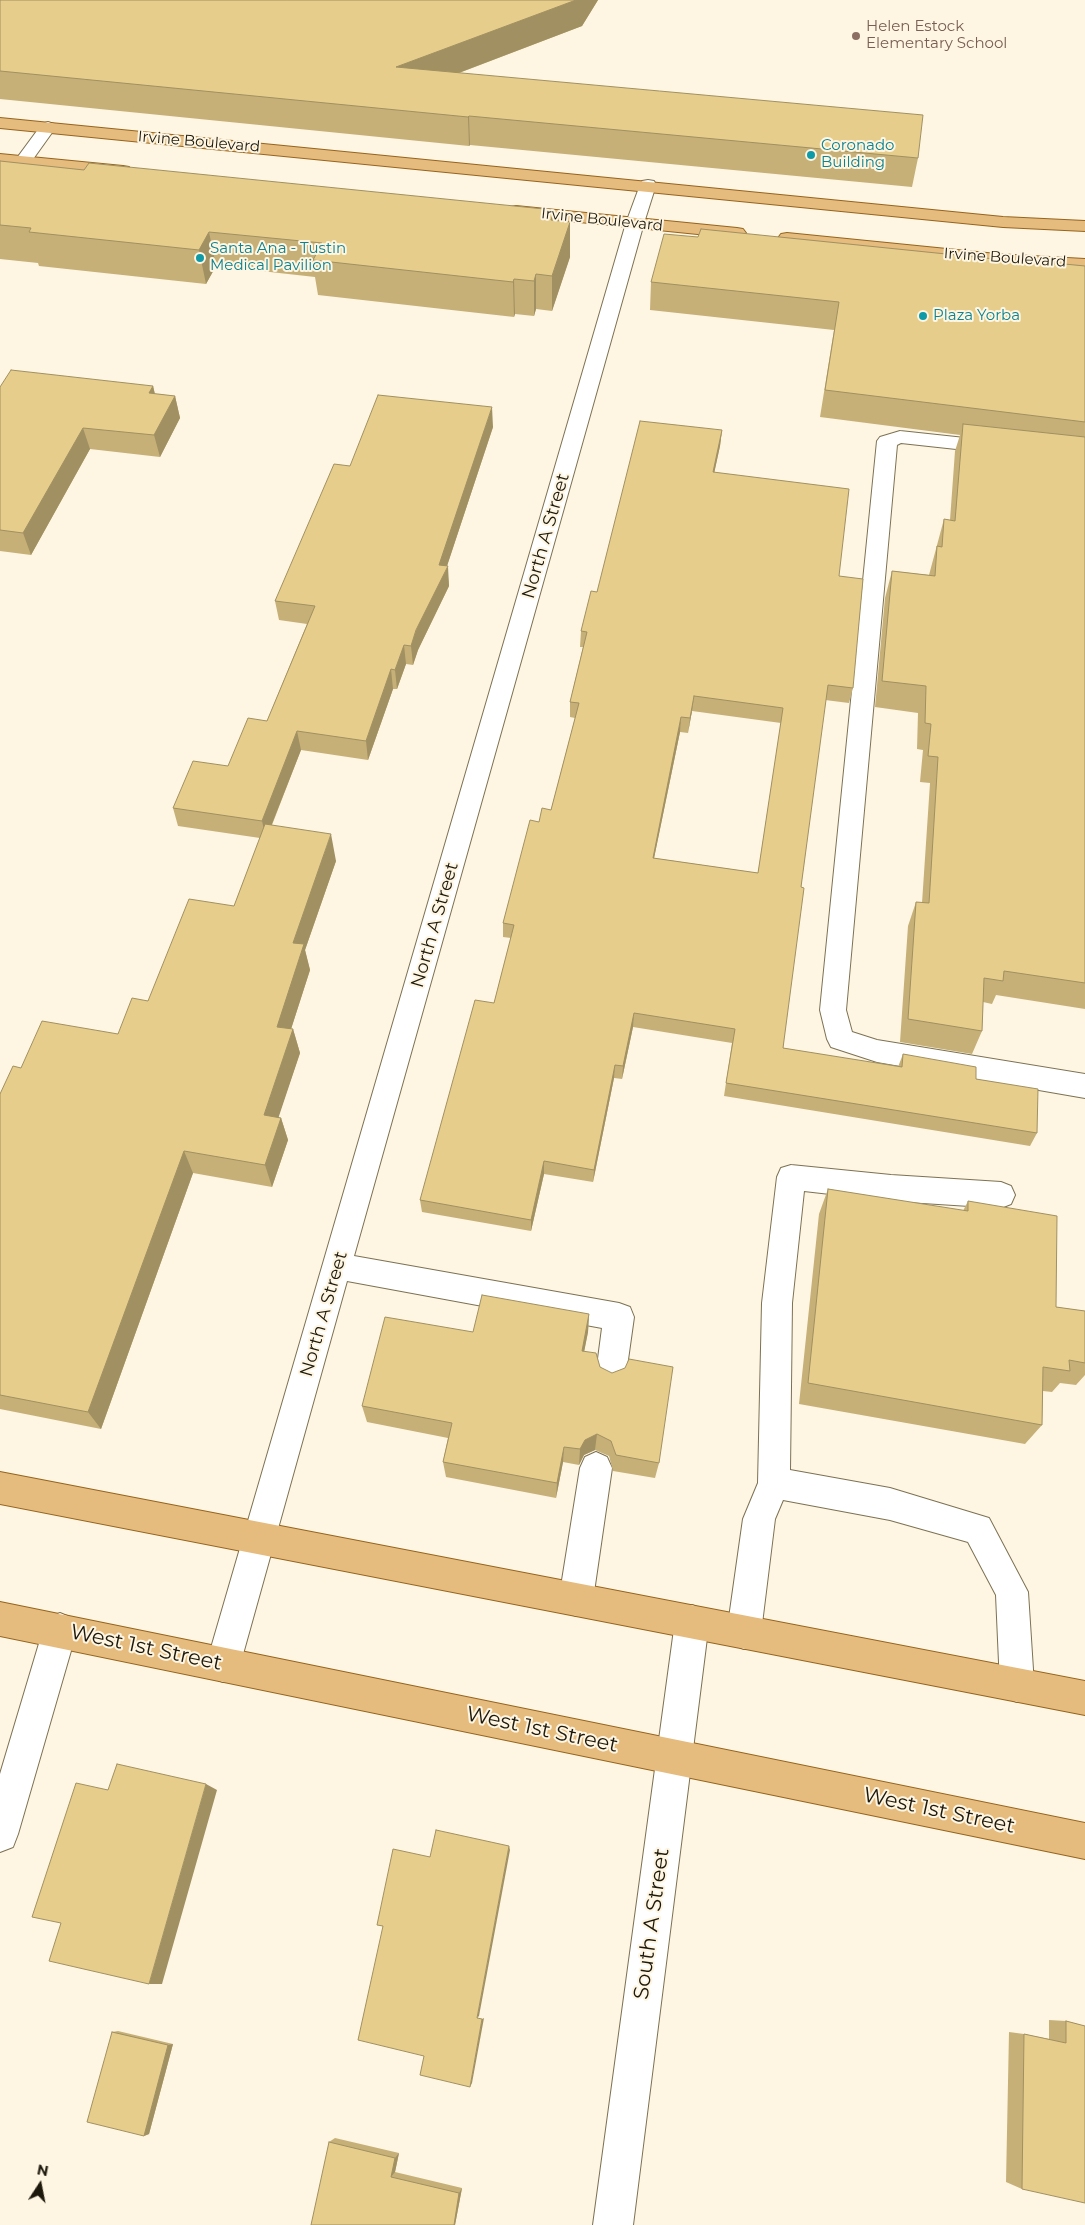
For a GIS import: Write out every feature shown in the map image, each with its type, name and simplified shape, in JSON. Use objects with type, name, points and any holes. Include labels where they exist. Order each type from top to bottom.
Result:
[{"type":"main road","name":"Irvine Boulevard","points":[[0,123],[648,185],[993,221],[1085,226]]},
{"type":"main road","points":[[0,159],[140,173]]},
{"type":"main road","name":"Irvine Boulevard","points":[[500,210],[753,235]]},
{"type":"main road","name":"Irvine Boulevard","points":[[772,237],[997,259],[1085,264]]},
{"type":"main road","points":[[0,1488],[1085,1698]]},
{"type":"main road","name":"West 1st Street","points":[[0,1619],[1085,1841]]},
{"type":"street","points":[[0,193],[48,128]]},
{"type":"street","name":"North A Street","points":[[223,1665],[635,223],[648,185]]},
{"type":"street","points":[[1017,450],[900,437],[887,442],[833,1010],[840,1039],[877,1051],[1085,1086]]},
{"type":"street","points":[[744,1632],[759,1519],[774,1484],[777,1303],[792,1177],[891,1188],[1001,1195]]},
{"type":"street","points":[[337,1266],[619,1317],[610,1374]]},
{"type":"street","points":[[576,1599],[596,1468]]},
{"type":"street","points":[[774,1484],[890,1504],[978,1529],[1012,1592],[1018,1685]]},
{"type":"street","name":"South A Street","points":[[613,2225],[692,1622]]},
{"type":"street","points":[[0,1834],[60,1630]]},
{"type":"building","points":[[0,0],[576,0],[396,67],[923,115],[918,158],[468,117],[0,71]]},
{"type":"building","points":[[0,161],[84,170],[89,163],[554,210],[551,220],[570,222],[552,276],[536,274],[534,281],[514,279],[513,282],[313,260],[322,243],[209,232],[199,250],[29,232],[31,228],[0,225]]},
{"type":"building","points":[[701,229],[1054,265],[1054,263],[1085,266],[1085,422],[825,390],[839,302],[651,282],[664,234],[698,237]]},
{"type":"building","points":[[11,370],[153,386],[149,393],[175,396],[154,435],[83,428],[23,533],[0,530],[0,387]]},
{"type":"building","points":[[378,395],[492,407],[439,565],[448,566],[416,630],[411,646],[404,645],[395,670],[391,669],[366,741],[297,731],[262,821],[173,808],[193,761],[228,766],[248,718],[267,721],[315,606],[275,601],[334,464],[350,466]]},
{"type":"building","points":[[640,421],[722,430],[713,472],[849,489],[839,576],[863,579],[853,688],[828,685],[801,887],[804,888],[783,1048],[902,1067],[903,1054],[976,1067],[976,1079],[1038,1089],[1037,1133],[726,1083],[735,1029],[634,1013],[623,1066],[615,1065],[594,1170],[544,1161],[531,1220],[420,1200],[475,1000],[494,1003],[514,925],[503,923],[530,820],[539,822],[542,808],[551,810],[579,703],[570,702],[587,632],[581,631],[591,591],[597,592]],"holes":[[[694,696],[783,708],[758,873],[653,858],[681,717],[690,718]]]},
{"type":"building","points":[[963,424],[1085,437],[1085,983],[1004,971],[1003,981],[984,978],[982,1031],[908,1019],[916,902],[929,903],[938,757],[928,756],[931,724],[925,723],[926,686],[882,681],[892,571],[935,576],[937,546],[942,547],[944,519],[955,521]]},
{"type":"building","points":[[265,824],[331,834],[293,943],[304,944],[277,1027],[293,1029],[264,1115],[281,1118],[265,1165],[184,1151],[88,1412],[0,1395],[0,1094],[13,1066],[21,1068],[42,1021],[118,1034],[132,998],[148,1001],[189,899],[234,906]]},
{"type":"building","points":[[828,1189],[968,1211],[968,1201],[1057,1216],[1056,1307],[1085,1311],[1085,1363],[1069,1360],[1070,1371],[1043,1367],[1042,1425],[808,1383]]},
{"type":"building","points":[[482,1295],[589,1314],[582,1351],[596,1353],[600,1367],[612,1373],[625,1368],[629,1359],[673,1367],[659,1463],[616,1455],[611,1441],[597,1434],[585,1440],[580,1449],[564,1447],[557,1483],[443,1462],[452,1423],[362,1406],[385,1317],[473,1332]]},
{"type":"building","points":[[117,1764],[206,1784],[149,1984],[49,1961],[61,1923],[32,1917],[76,1783],[108,1790]]},
{"type":"building","points":[[436,1830],[509,1846],[477,2018],[482,2019],[470,2087],[420,2075],[424,2056],[358,2040],[383,1926],[377,1925],[393,1849],[430,1857]]},
{"type":"building","points":[[1066,2021],[1085,2026],[1085,2203],[1022,2189],[1024,2034],[1066,2043]]},
{"type":"building","points":[[112,2032],[168,2045],[144,2136],[87,2122]]},
{"type":"building","points":[[329,2142],[395,2158],[391,2177],[459,2193],[454,2225],[311,2225]]},
{"type":"place","name":"Helen Estock Elementary School","points":[[856,36]]},
{"type":"place","name":"Coronado Building","points":[[811,155]]},
{"type":"place","name":"Santa Ana - Tustin Medical Pavilion","points":[[200,258]]},
{"type":"place","name":"Plaza Yorba","points":[[923,316]]}]
